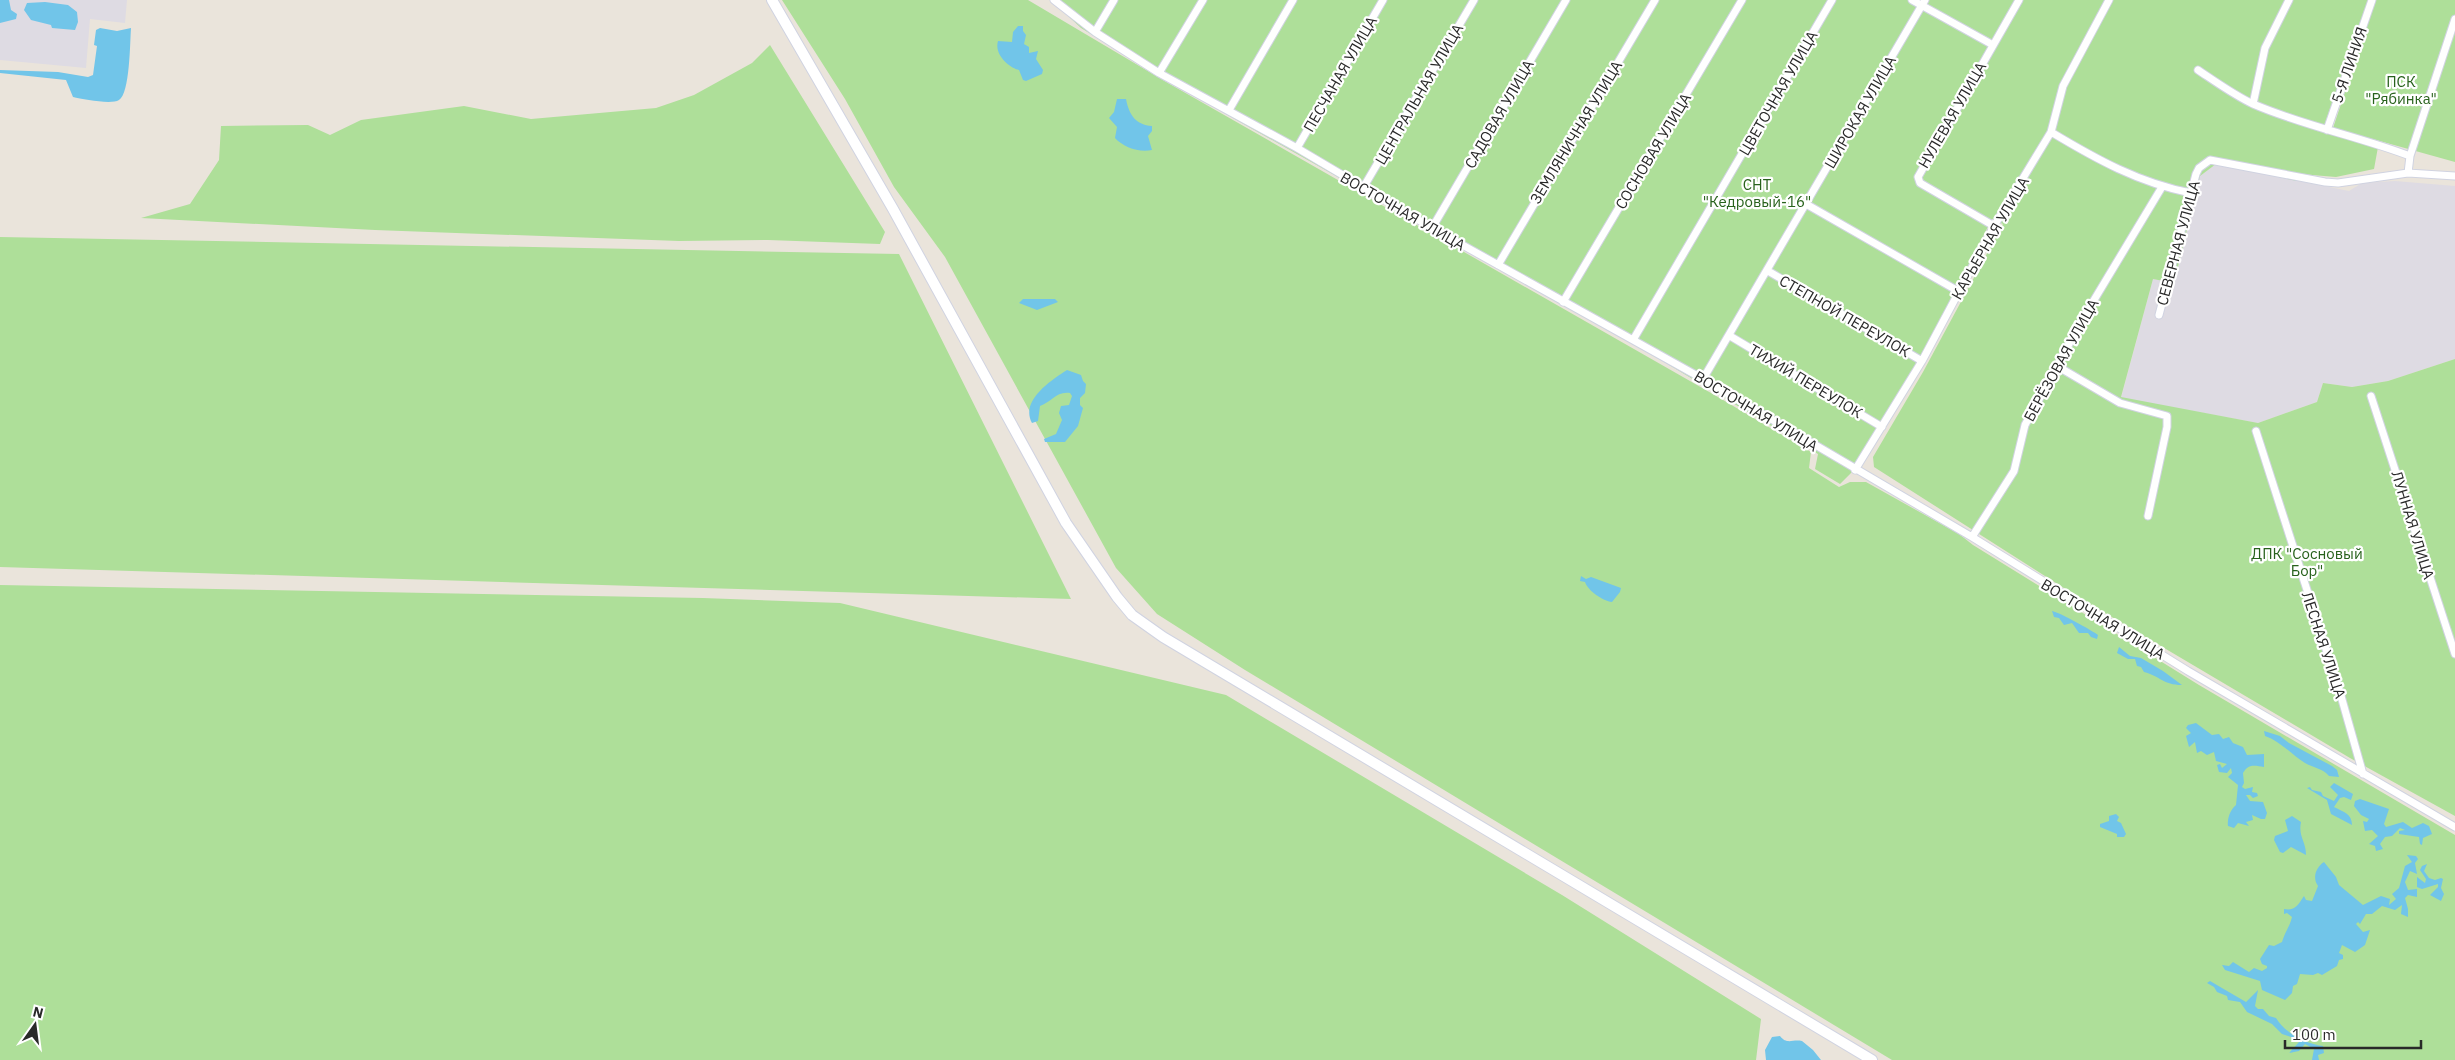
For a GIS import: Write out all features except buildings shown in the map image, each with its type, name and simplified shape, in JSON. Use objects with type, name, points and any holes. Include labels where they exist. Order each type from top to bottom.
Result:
[{"type":"street","points":[[772,0],[893,209],[1066,523],[1102,580],[1132,615],[1163,637],[1872,1060]]},
{"type":"street","name":"ВОСТОЧНАЯ УЛИЦА","points":[[1054,0],[1095,32],[1160,73],[1296,148],[1563,302],[1703,379],[1972,537],[2188,671],[2455,827]]},
{"type":"street","points":[[1095,32],[1114,0]]},
{"type":"street","points":[[1160,73],[1203,0]]},
{"type":"street","points":[[1229,110],[1293,0]]},
{"type":"street","name":"ПЕСЧАНАЯ УЛИЦА","points":[[1296,148],[1383,0]]},
{"type":"street","name":"ЦЕНТРАЛЬНАЯ УЛИЦА","points":[[1363,188],[1474,0]]},
{"type":"street","name":"САДОВАЯ УЛИЦА","points":[[1432,228],[1566,0]]},
{"type":"street","name":"ЗЕМЛЯНИЧНАЯ УЛИЦА","points":[[1498,265],[1655,0]]},
{"type":"street","name":"СОСНОВАЯ УЛИЦА","points":[[1563,302],[1742,0]]},
{"type":"street","name":"ЦВЕТОЧНАЯ УЛИЦА","points":[[1633,340],[1832,0]]},
{"type":"street","points":[[1912,0],[1924,3],[1993,45]]},
{"type":"street","name":"НУЛЕВАЯ УЛИЦА","points":[[1994,226],[1920,182],[1918,177],[2020,0]]},
{"type":"street","name":"КАРЬЕРНАЯ УЛИЦА","points":[[1856,470],[1922,362],[1994,226],[2051,132],[2063,86],[2109,0]]},
{"type":"street","points":[[2253,104],[2265,48],[2288,0]]},
{"type":"street","name":"5-Я ЛИНИЯ","points":[[2327,130],[2372,0]]},
{"type":"street","name":"ШИРОКАЯ УЛИЦА","points":[[1703,379],[1768,272],[1924,3]]},
{"type":"street","points":[[2455,19],[2410,156],[2408,173],[2455,176]]},
{"type":"street","points":[[2198,70],[2253,104],[2410,156]]},
{"type":"street","points":[[2051,132],[2105,164],[2162,187],[2191,193]]},
{"type":"street","name":"СЕВЕРНАЯ УЛИЦА","points":[[2159,315],[2196,174],[2204,163],[2210,160],[2338,183],[2408,173]]},
{"type":"street","name":"БЕРЁЗОВАЯ УЛИЦА","points":[[1972,537],[2014,471],[2025,425],[2057,366],[2101,287],[2162,187]]},
{"type":"street","points":[[1806,204],[1958,291]]},
{"type":"street","name":"СТЕПНОЙ ПЕРЕУЛОК","points":[[1768,272],[1922,362]]},
{"type":"street","name":"ТИХИЙ ПЕРЕУЛОК","points":[[1730,336],[1882,427]]},
{"type":"street","points":[[2057,366],[2120,403],[2167,416],[2167,427],[2148,516]]},
{"type":"street","name":"ЛУННАЯ УЛИЦА","points":[[2372,396],[2455,654]]},
{"type":"street","name":"ЛЕСНАЯ УЛИЦА","points":[[2256,431],[2364,774]]},
{"type":"shaded area","points":[[0,0],[127,0],[125,23],[90,19],[86,68],[0,60]]},
{"type":"shaded area","points":[[2216,164],[2349,191],[2362,183],[2395,181],[2455,186],[2455,359],[2388,381],[2352,387],[2323,383],[2317,402],[2258,423],[2121,398],[2153,279],[2174,283],[2200,176]]},
{"type":"green space","points":[[782,0],[1028,0],[1168,83],[1811,452],[1809,468],[1839,487],[1850,482],[1866,482],[1959,534],[1973,545],[2199,685],[2455,835],[2455,1060],[1892,1060],[1245,670],[1157,614],[1116,568],[945,257],[894,187],[845,99]]},
{"type":"green space","points":[[1051,0],[2455,0],[2455,162],[2333,128],[2367,26],[2360,23],[2322,132],[2378,147],[2374,169],[2336,177],[2300,174],[2297,181],[2216,164],[2200,176],[2174,283],[2153,279],[2121,397],[2258,423],[2317,402],[2323,383],[2352,387],[2388,381],[2455,359],[2455,816],[2350,758],[2078,597],[1874,467],[1873,457],[1923,372],[2003,224],[1992,219],[1926,347],[1851,473],[1840,484],[1815,469],[1818,454],[1634,344],[1162,78],[1081,28]]},
{"type":"green space","points":[[770,45],[885,232],[880,244],[768,240],[679,241],[375,230],[141,218],[190,204],[219,160],[221,126],[308,125],[330,135],[361,120],[464,106],[531,119],[656,108],[694,95],[752,63]]},
{"type":"green space","points":[[0,237],[899,254],[1071,599],[0,567]]},
{"type":"green space","points":[[0,585],[703,598],[840,603],[1226,695],[1562,895],[1761,1019],[1756,1060],[0,1060]]},
{"type":"water","points":[[0,0],[9,0],[11,10],[17,14],[16,19],[0,23]]},
{"type":"water","points":[[45,2],[68,5],[77,12],[78,22],[75,30],[52,28],[51,25],[31,20],[24,10],[27,3]]},
{"type":"water","points":[[1018,26],[1023,26],[1023,31],[1026,35],[1024,44],[1029,47],[1029,53],[1038,51],[1036,59],[1043,70],[1042,74],[1026,81],[1023,80],[1019,70],[1003,59],[997,46],[998,41],[1012,42],[1013,32]]},
{"type":"water","points":[[100,28],[117,31],[131,28],[127,78],[123,96],[119,100],[104,102],[73,97],[66,80],[0,73],[0,70],[58,72],[88,77],[93,75],[97,46],[94,45],[96,30]]},
{"type":"water","points":[[1117,99],[1126,99],[1129,110],[1134,118],[1142,124],[1152,126],[1152,131],[1148,136],[1152,150],[1142,151],[1132,148],[1122,144],[1115,138],[1117,127],[1109,118],[1114,112]]},
{"type":"water","points":[[1023,299],[1055,299],[1058,302],[1037,310],[1019,303]]},
{"type":"water","points":[[1067,370],[1081,375],[1086,384],[1085,393],[1080,398],[1080,405],[1083,408],[1078,426],[1065,442],[1045,442],[1044,439],[1056,434],[1062,420],[1059,413],[1061,406],[1069,405],[1072,396],[1070,393],[1061,394],[1040,406],[1038,421],[1032,423],[1029,415],[1030,407],[1033,399],[1045,386]]},
{"type":"water","points":[[1581,576],[1586,579],[1591,577],[1621,588],[1620,592],[1612,602],[1604,600],[1592,592],[1585,582],[1580,581]]},
{"type":"water","points":[[2052,611],[2095,633],[2098,635],[2097,639],[2091,637],[2088,633],[2079,633],[2072,623],[2064,625],[2059,618],[2054,617]]},
{"type":"water","points":[[2119,647],[2130,656],[2141,658],[2163,671],[2182,685],[2170,684],[2144,672],[2141,667],[2137,666],[2135,659],[2128,659],[2117,653]]},
{"type":"water","points":[[2196,723],[2212,735],[2219,734],[2223,739],[2229,737],[2233,743],[2243,747],[2247,755],[2264,754],[2264,767],[2254,766],[2247,768],[2243,773],[2244,783],[2242,787],[2245,789],[2253,787],[2252,792],[2257,793],[2258,796],[2253,798],[2250,795],[2246,795],[2250,801],[2263,802],[2267,813],[2265,819],[2252,815],[2253,820],[2246,822],[2249,826],[2238,823],[2234,828],[2228,826],[2229,815],[2236,805],[2238,785],[2228,777],[2232,773],[2231,768],[2227,773],[2219,772],[2217,765],[2220,764],[2222,768],[2227,764],[2216,761],[2214,752],[2207,755],[2201,751],[2197,753],[2195,742],[2189,747],[2186,736],[2191,733],[2186,728],[2188,725]]},
{"type":"water","points":[[2264,731],[2280,736],[2289,743],[2332,766],[2337,770],[2339,777],[2329,776],[2305,763],[2276,741],[2265,736]]},
{"type":"water","points":[[2334,783],[2353,794],[2351,800],[2344,797],[2340,798],[2334,807],[2351,818],[2352,825],[2331,814],[2327,800],[2307,788],[2310,787],[2312,790],[2321,792],[2323,796],[2334,801],[2338,795],[2330,787]]},
{"type":"water","points":[[2360,799],[2389,809],[2384,824],[2386,827],[2403,822],[2412,828],[2423,823],[2429,826],[2432,834],[2423,838],[2422,845],[2420,844],[2419,837],[2399,834],[2399,831],[2405,830],[2400,828],[2392,836],[2385,837],[2380,844],[2383,849],[2376,851],[2375,846],[2369,844],[2378,836],[2372,830],[2365,831],[2363,821],[2367,822],[2369,819],[2361,815],[2354,806],[2355,801]]},
{"type":"water","points":[[2116,814],[2119,817],[2117,821],[2121,823],[2126,834],[2124,837],[2117,837],[2117,834],[2100,827],[2100,824],[2109,821],[2109,816]]},
{"type":"water","points":[[2292,816],[2301,822],[2300,827],[2306,855],[2291,847],[2283,853],[2280,852],[2274,840],[2275,836],[2288,831],[2285,820]]},
{"type":"water","points":[[2407,855],[2416,856],[2418,859],[2415,863],[2417,874],[2410,871],[2405,882],[2408,890],[2417,889],[2417,897],[2408,895],[2405,898],[2408,917],[2401,914],[2402,905],[2395,910],[2382,906],[2372,914],[2366,914],[2360,924],[2358,922],[2356,924],[2363,932],[2370,930],[2365,945],[2355,952],[2342,945],[2339,953],[2343,955],[2343,959],[2339,960],[2337,966],[2322,975],[2318,973],[2313,975],[2300,974],[2297,984],[2293,986],[2292,993],[2285,1000],[2262,990],[2260,981],[2225,970],[2222,965],[2229,966],[2233,962],[2249,972],[2254,968],[2262,971],[2267,968],[2260,959],[2269,945],[2274,946],[2282,942],[2292,917],[2287,913],[2284,914],[2284,909],[2294,908],[2304,896],[2306,900],[2312,901],[2318,886],[2315,880],[2316,873],[2324,862],[2336,877],[2339,885],[2363,905],[2381,896],[2390,899],[2389,905],[2396,899],[2392,894],[2399,888],[2405,866],[2412,862]]},
{"type":"water","points":[[2427,864],[2424,871],[2429,878],[2435,880],[2443,879],[2441,888],[2444,894],[2441,901],[2430,895],[2438,887],[2438,884],[2422,889],[2417,887],[2417,877],[2425,883],[2426,879],[2420,870],[2422,866]]},
{"type":"water","points":[[2210,981],[2246,1002],[2258,990],[2255,1006],[2258,1009],[2263,1009],[2269,1016],[2276,1018],[2296,1037],[2323,1046],[2324,1053],[2318,1055],[2319,1060],[2312,1060],[2314,1049],[2305,1044],[2299,1051],[2289,1053],[2299,1042],[2292,1041],[2291,1037],[2282,1034],[2272,1024],[2247,1012],[2240,1002],[2228,1000],[2227,996],[2217,992],[2214,987],[2207,983]]},
{"type":"water","points":[[1780,1036],[1787,1041],[1802,1041],[1821,1060],[1766,1060],[1765,1050],[1772,1037]]},
{"type":"park label","name":"ПСК \"Рябинка\"","points":[[2401,90]]},
{"type":"park label","name":"СНТ \"Кедровый-16\"","points":[[1757,192]]},
{"type":"park label","name":"ДПК \"Сосновый Бор\"","points":[[2307,562]]}]
